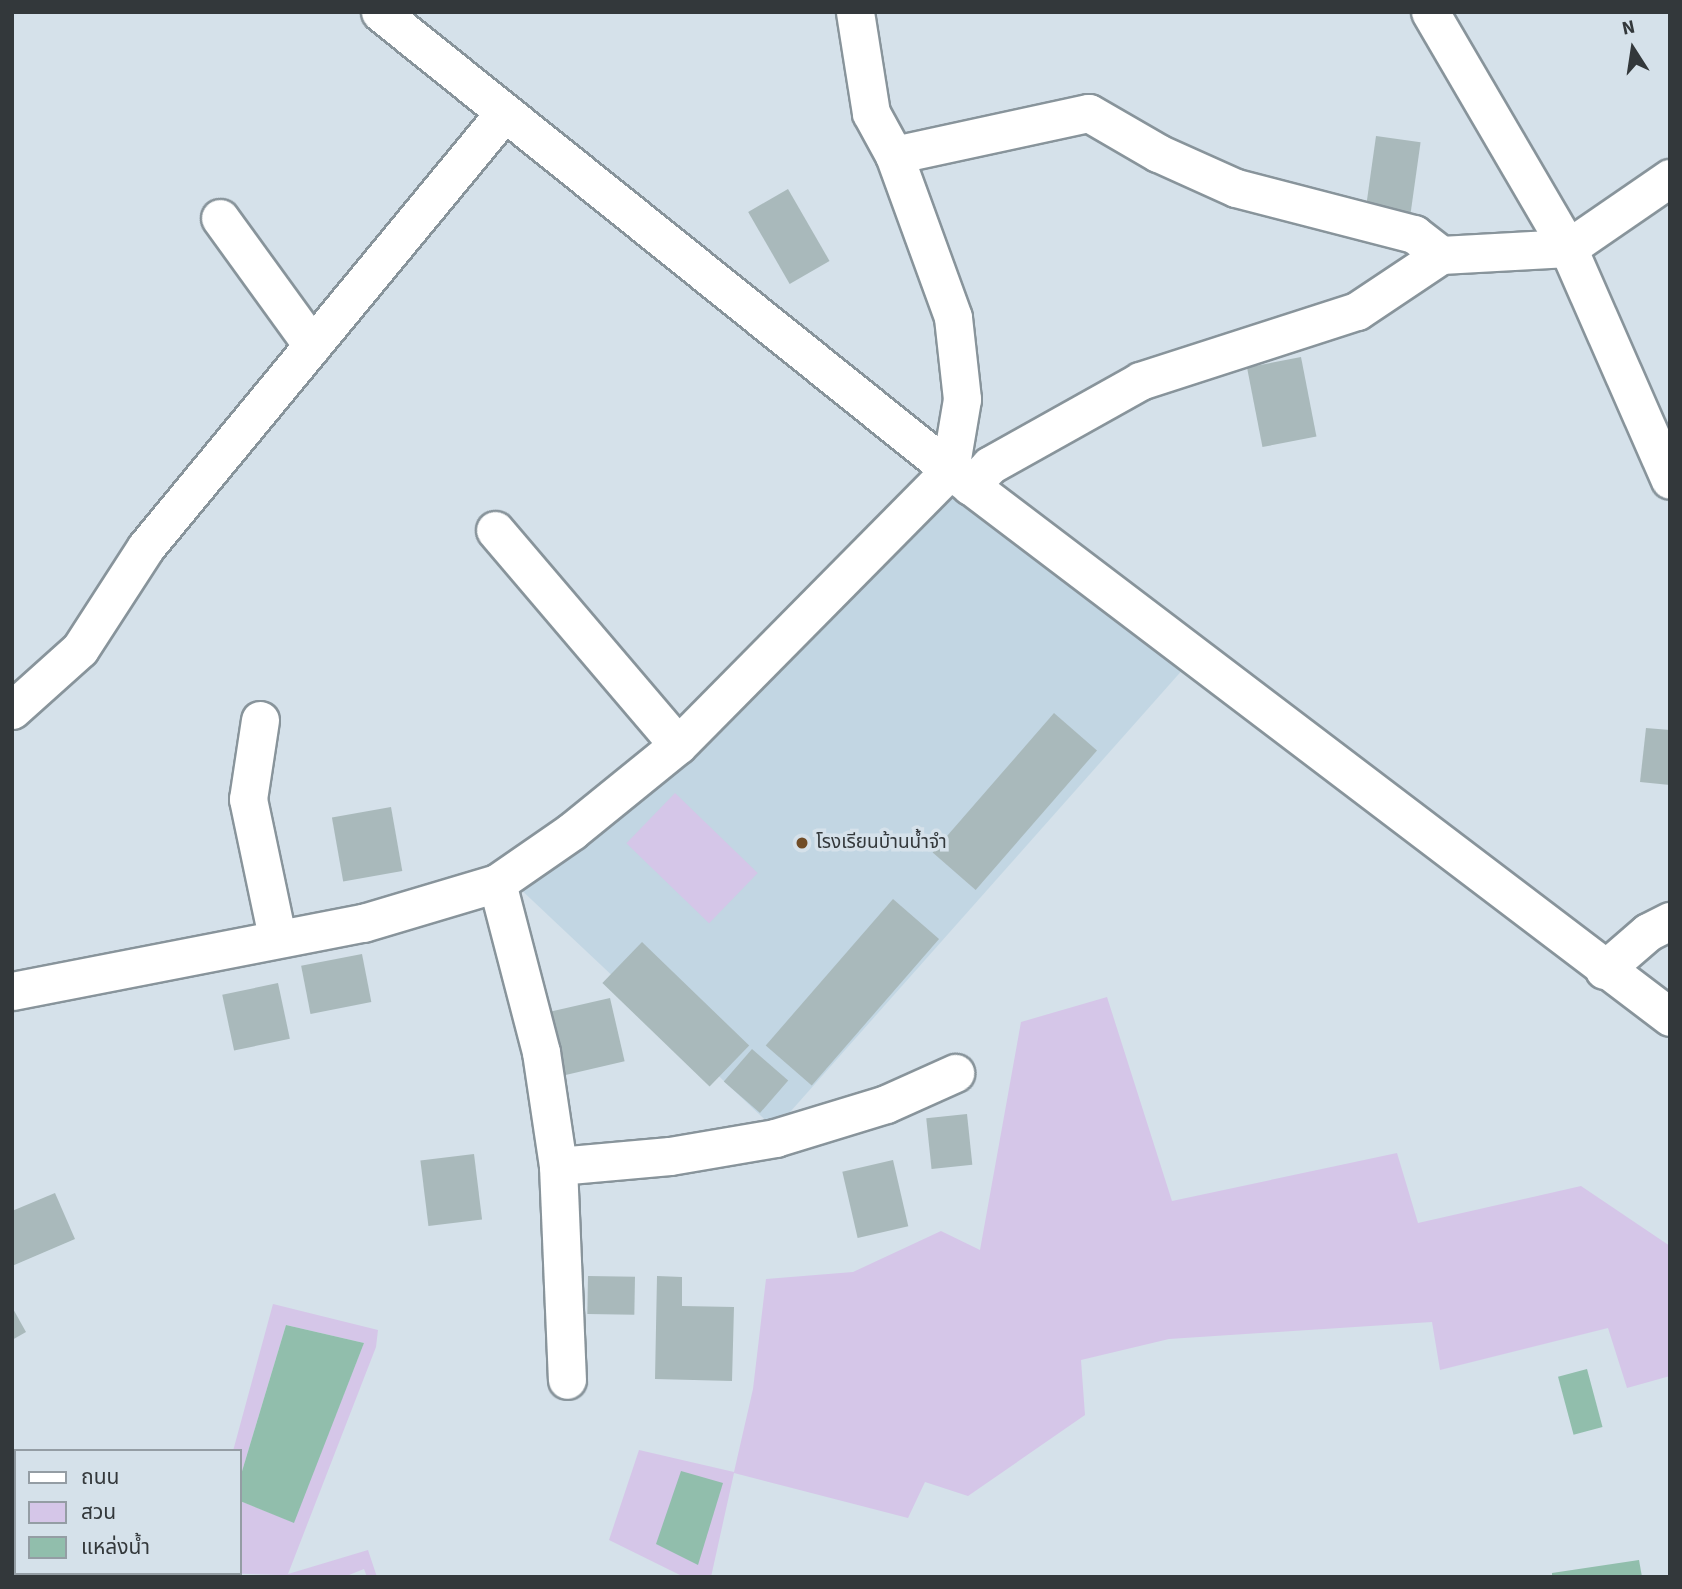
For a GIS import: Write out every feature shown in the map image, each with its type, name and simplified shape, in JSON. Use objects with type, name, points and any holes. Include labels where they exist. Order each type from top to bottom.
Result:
[{"type":"street","points":[[380,12],[960,478],[1443,842],[1604,970],[1670,1017]]},
{"type":"street","points":[[855,12],[871,113],[894,155],[953,317],[962,399],[960,478]]},
{"type":"street","points":[[1430,12],[1568,248],[1670,480]]},
{"type":"street","points":[[12,710],[80,649],[146,547],[504,113]]},
{"type":"street","points":[[894,155],[1089,113],[1158,153],[1236,188],[1414,234],[1441,255]]},
{"type":"street","points":[[12,991],[277,937],[363,923],[497,883],[572,831],[678,745],[960,478],[990,465],[1140,381],[1357,311],[1441,255],[1568,248],[1670,178]]},
{"type":"street","points":[[220,218],[312,345]]},
{"type":"street","points":[[495,530],[678,745]]},
{"type":"street","points":[[260,720],[248,799],[277,937]]},
{"type":"street","points":[[497,883],[541,1052],[558,1166],[568,1380]]},
{"type":"street","points":[[1604,970],[1648,932],[1670,921]]},
{"type":"street","points":[[558,1166],[670,1156],[775,1138],[886,1104],[955,1073]]},
{"type":"shaded area","name":"โรงเรียนบ้านน้ำจำ","points":[[950,495],[1185,667],[775,1129],[516,885]]},
{"type":"green space","points":[[675,793],[758,873],[709,923],[626,843]]},
{"type":"green space","points":[[1107,997],[1172,1201],[1397,1153],[1418,1223],[1581,1186],[1670,1246],[1670,1376],[1627,1388],[1608,1328],[1440,1370],[1432,1322],[1169,1339],[1081,1360],[1085,1415],[968,1496],[925,1482],[908,1518],[734,1473],[711,1577],[684,1577],[609,1540],[639,1450],[734,1472],[753,1389],[766,1279],[853,1272],[941,1231],[980,1250],[1021,1022]]},
{"type":"green space","points":[[273,1304],[378,1330],[376,1347],[288,1574],[368,1550],[377,1577],[367,1577],[364,1569],[344,1577],[242,1574],[242,1502],[293,1522],[364,1343],[286,1325],[242,1471],[242,1449],[234,1449]]},
{"type":"water","points":[[286,1325],[364,1343],[294,1523],[242,1502],[242,1471]]},
{"type":"water","points":[[1587,1369],[1603,1427],[1574,1435],[1558,1377]]},
{"type":"water","points":[[681,1471],[723,1483],[698,1565],[656,1544]]},
{"type":"water","points":[[1639,1560],[1642,1577],[1552,1577],[1552,1573]]},
{"type":"building","points":[[1376,136],[1421,142],[1410,220],[1365,214]]},
{"type":"building","points":[[788,189],[830,261],[790,284],[748,212]]},
{"type":"building","points":[[1301,357],[1316,437],[1262,447],[1247,367]]},
{"type":"building","points":[[1054,713],[1097,750],[976,890],[933,853]]},
{"type":"building","points":[[1646,728],[1670,730],[1670,785],[1640,782]]},
{"type":"building","points":[[391,807],[402,871],[343,881],[332,817]]},
{"type":"building","points":[[893,899],[939,939],[812,1085],[766,1045]]},
{"type":"building","points":[[642,942],[749,1046],[710,1087],[602,983]]},
{"type":"building","points":[[362,954],[371,1002],[310,1014],[301,966]]},
{"type":"building","points":[[278,983],[290,1039],[234,1051],[222,995]]},
{"type":"building","points":[[610,998],[625,1061],[561,1076],[547,1013]]},
{"type":"building","points":[[752,1049],[788,1080],[760,1113],[724,1081]]},
{"type":"building","points":[[967,1114],[972,1165],[932,1169],[926,1118]]},
{"type":"building","points":[[474,1154],[482,1220],[428,1226],[420,1161]]},
{"type":"building","points":[[893,1160],[908,1226],[858,1238],[842,1172]]},
{"type":"building","points":[[55,1193],[75,1239],[12,1266],[12,1211]]},
{"type":"building","points":[[588,1276],[635,1277],[634,1315],[587,1314]]},
{"type":"building","points":[[657,1276],[682,1277],[682,1306],[734,1307],[732,1381],[655,1379]]},
{"type":"building","points":[[12,1307],[26,1332],[12,1340]]},
{"type":"place","name":"โรงเรียนบ้านน้ำจำ","points":[[802,843]]}]
